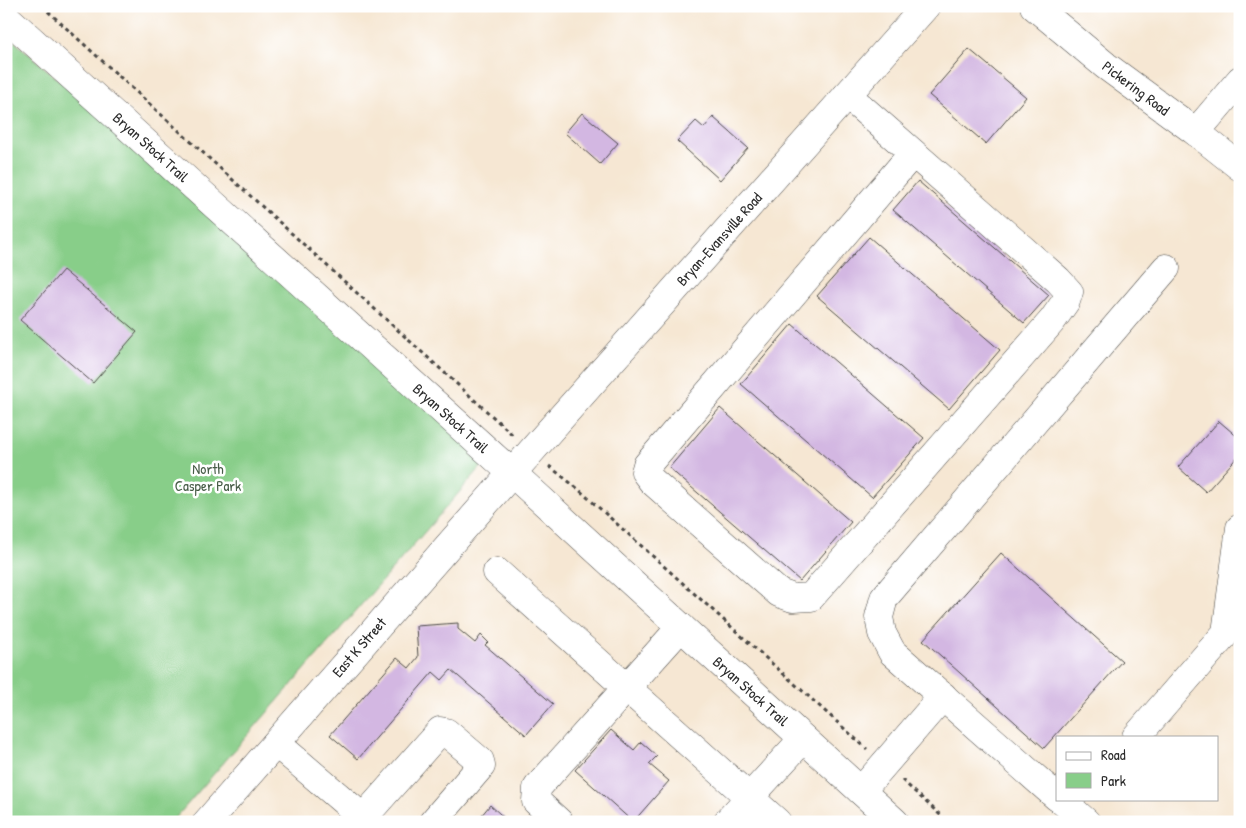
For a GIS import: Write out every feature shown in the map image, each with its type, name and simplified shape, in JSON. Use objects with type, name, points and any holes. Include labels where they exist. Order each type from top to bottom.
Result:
[{"type":"street","name":"Bryan-Evansville Road","points":[[512,473],[926,6]]},
{"type":"street","name":"Pickering Road","points":[[1034,6],[1106,66],[1240,167]]},
{"type":"street","name":"Bryan Stock Trail","points":[[6,17],[512,473],[895,822]]},
{"type":"street","points":[[1196,132],[1240,80]]},
{"type":"street","points":[[847,95],[914,153],[1058,280],[1069,292],[1066,301],[1052,321],[811,596],[793,598],[779,593],[652,481],[645,472],[647,465],[914,153]]},
{"type":"street","points":[[1056,796],[892,652],[882,633],[879,617],[884,598],[1166,268]]},
{"type":"street","name":"East K Street","points":[[207,822],[512,473]]},
{"type":"street","points":[[1137,736],[1226,633],[1240,528]]},
{"type":"street","points":[[497,572],[777,822]]},
{"type":"street","points":[[559,822],[536,801],[537,788],[681,627]]},
{"type":"street","points":[[861,791],[943,696]]},
{"type":"street","points":[[276,742],[365,820],[440,731],[446,732],[480,761],[481,766],[432,822]]},
{"type":"street","points":[[726,822],[803,738]]},
{"type":"path","points":[[42,6],[531,451],[584,494],[948,822]]},
{"type":"green space","name":"North Casper Park","points":[[6,34],[490,457],[172,822],[6,822]]},
{"type":"building","points":[[969,49],[1026,97],[986,144],[929,95]]},
{"type":"building","points":[[582,113],[618,143],[600,164],[565,133]]},
{"type":"building","points":[[713,117],[748,148],[720,180],[677,141],[696,121],[704,128]]},
{"type":"building","points":[[918,181],[1049,295],[1024,323],[893,210]]},
{"type":"building","points":[[869,237],[1000,350],[949,409],[817,296]]},
{"type":"building","points":[[63,270],[137,332],[93,383],[20,320]]},
{"type":"building","points":[[792,324],[924,438],[872,497],[741,384]]},
{"type":"building","points":[[720,408],[851,522],[800,581],[669,468]]},
{"type":"building","points":[[1219,421],[1240,439],[1240,454],[1206,492],[1178,467]]},
{"type":"building","points":[[1001,553],[1122,661],[1044,748],[923,640]]},
{"type":"building","points":[[458,623],[458,629],[475,643],[481,635],[488,642],[485,645],[553,704],[526,735],[451,670],[442,680],[433,672],[358,759],[330,735],[397,658],[409,668],[418,657],[416,626]]},
{"type":"building","points":[[611,730],[634,750],[641,742],[657,756],[649,764],[669,781],[633,822],[575,770]]},
{"type":"building","points":[[490,805],[509,822],[476,822]]}]
